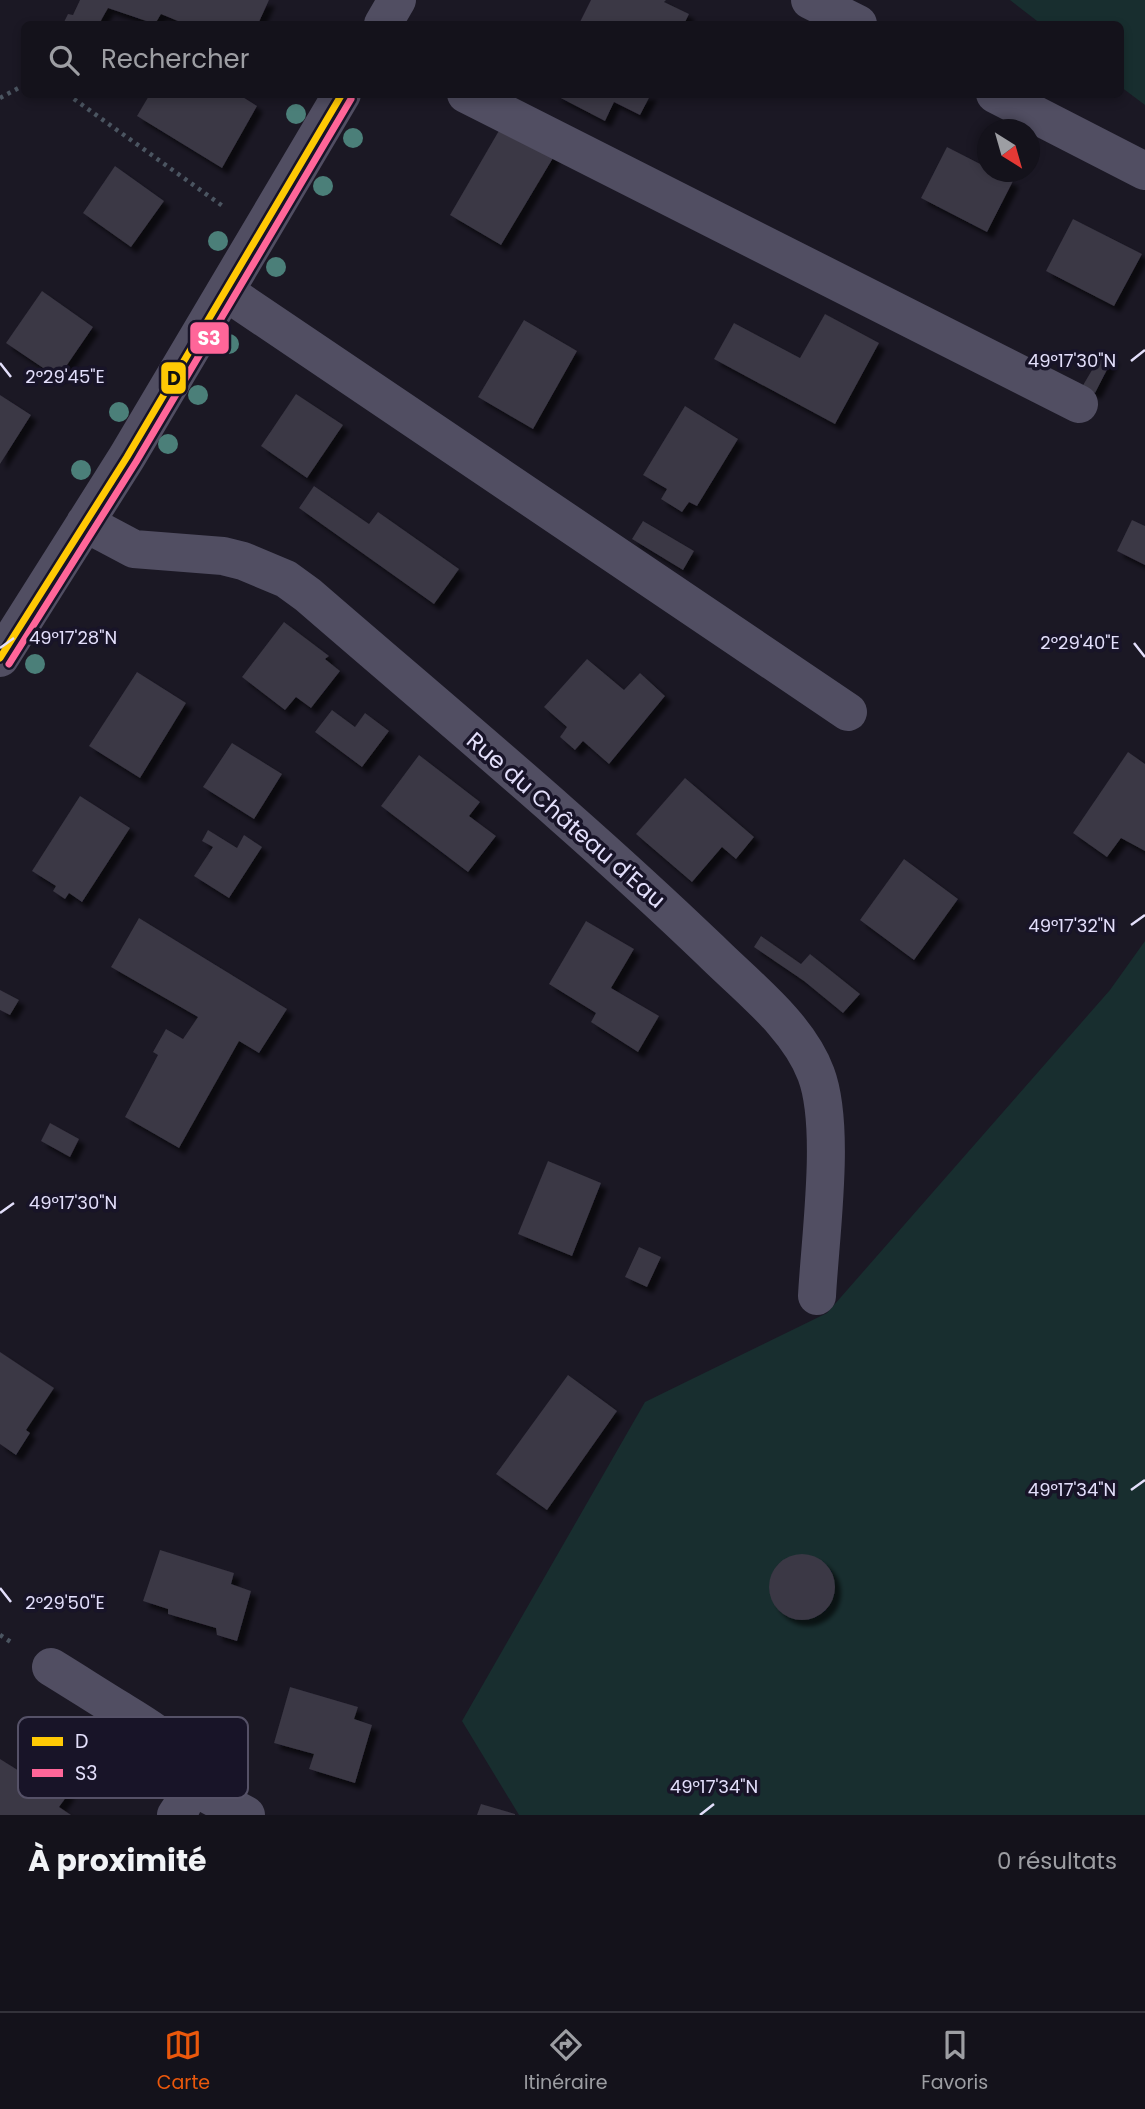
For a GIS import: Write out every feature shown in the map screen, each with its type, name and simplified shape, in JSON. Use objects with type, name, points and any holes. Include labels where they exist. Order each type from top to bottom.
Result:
[{"type":"street","points":[[385,21],[397,0]]},
{"type":"street","points":[[810,0],[852,21]]},
{"type":"street","points":[[0,658],[262,233],[340,98]]},
{"type":"street","points":[[474,98],[1079,404]]},
{"type":"street","points":[[1003,98],[1145,171]]},
{"type":"street","points":[[226,292],[848,712]]},
{"type":"street","name":"Rue du Château d'Eau","points":[[85,523],[134,549],[223,556],[243,561],[286,579],[308,595],[639,882],[763,1002],[804,1052],[822,1093],[826,1126],[817,1296]]},
{"type":"street","points":[[51,1667],[129,1717]]},
{"type":"street","points":[[183,1800],[246,1815]]},
{"type":"path","points":[[0,98],[21,87]]},
{"type":"path","points":[[73,98],[262,233]]},
{"type":"green space","points":[[1010,0],[1145,0],[1145,105],[1124,89],[1124,21],[1037,21]]},
{"type":"green space","points":[[1145,941],[1145,1815],[519,1815],[462,1721],[645,1402],[827,1313],[1110,990]]},
{"type":"building","points":[[80,0],[269,0],[259,21],[178,21],[161,14],[157,21],[146,21],[108,8],[101,21],[64,21],[68,14],[73,15]]},
{"type":"building","points":[[591,0],[666,0],[664,2],[689,14],[686,21],[580,21]]},
{"type":"building","points":[[148,98],[244,98],[257,106],[222,168],[137,116]]},
{"type":"building","points":[[561,98],[649,98],[640,115],[614,102],[605,121]]},
{"type":"building","points":[[504,122],[556,153],[501,245],[450,215]]},
{"type":"building","points":[[947,147],[977,162],[977,182],[1012,182],[987,232],[921,198]]},
{"type":"building","points":[[115,166],[164,201],[131,247],[83,213]]},
{"type":"building","points":[[1073,219],[1142,254],[1114,306],[1046,271]]},
{"type":"building","points":[[42,291],[93,327],[58,378],[6,343]]},
{"type":"building","points":[[825,314],[879,343],[835,424],[714,359],[734,323],[800,358]]},
{"type":"building","points":[[524,320],[577,351],[533,429],[478,397]]},
{"type":"building","points":[[1102,353],[1113,358],[1095,393],[1082,387]]},
{"type":"building","points":[[296,394],[343,425],[307,478],[261,446]]},
{"type":"building","points":[[0,395],[31,415],[0,464]]},
{"type":"building","points":[[685,406],[738,439],[697,506],[689,502],[682,512],[661,499],[667,489],[643,475]]},
{"type":"building","points":[[314,486],[369,524],[378,512],[459,569],[434,604],[299,508]]},
{"type":"building","points":[[1132,520],[1145,526],[1145,565],[1117,551]]},
{"type":"building","points":[[643,521],[694,551],[683,570],[632,539]]},
{"type":"building","points":[[284,622],[329,656],[325,659],[340,671],[311,708],[296,697],[285,710],[242,677]]},
{"type":"building","points":[[587,659],[624,690],[640,673],[665,696],[609,764],[583,741],[575,750],[560,737],[567,727],[544,707]]},
{"type":"building","points":[[137,672],[186,703],[140,778],[89,746]]},
{"type":"building","points":[[332,710],[355,727],[365,713],[389,731],[362,767],[315,732]]},
{"type":"building","points":[[232,743],[282,774],[254,819],[203,787]]},
{"type":"building","points":[[1128,752],[1145,764],[1145,851],[1121,838],[1107,857],[1073,833]]},
{"type":"building","points":[[419,755],[480,802],[469,816],[496,836],[468,872],[381,806]]},
{"type":"building","points":[[685,778],[754,837],[736,859],[722,847],[692,882],[636,834]]},
{"type":"building","points":[[80,796],[130,828],[82,902],[69,893],[65,899],[53,891],[56,886],[32,871]]},
{"type":"building","points":[[208,830],[237,848],[244,835],[262,847],[229,898],[194,876],[213,847],[202,841]]},
{"type":"building","points":[[904,859],[958,899],[914,960],[860,920]]},
{"type":"building","points":[[139,918],[287,1009],[259,1053],[239,1041],[179,1148],[125,1117],[158,1055],[153,1052],[166,1029],[183,1039],[198,1017],[111,967]]},
{"type":"building","points":[[586,921],[634,949],[611,988],[659,1016],[638,1052],[591,1022],[596,1013],[549,984]]},
{"type":"building","points":[[761,936],[801,964],[810,954],[860,994],[843,1013],[804,981],[754,947]]},
{"type":"building","points":[[0,990],[19,1000],[10,1015],[0,1010]]},
{"type":"building","points":[[50,1123],[79,1139],[70,1157],[41,1141]]},
{"type":"building","points":[[548,1161],[601,1183],[572,1256],[518,1234]]},
{"type":"building","points":[[639,1247],[661,1257],[647,1287],[625,1277]]},
{"type":"building","points":[[0,1352],[54,1388],[26,1430],[30,1433],[16,1455],[0,1444]]},
{"type":"building","points":[[568,1375],[617,1411],[547,1510],[496,1474]]},
{"type":"building","points":[[160,1550],[234,1573],[231,1584],[251,1591],[237,1641],[217,1635],[216,1628],[168,1614],[168,1609],[143,1601]]},
{"type":"building","points":[[802,1554],[815,1556],[830,1569],[835,1587],[833,1600],[820,1615],[802,1620],[789,1618],[774,1605],[769,1587],[771,1574],[784,1559]]},
{"type":"building","points":[[290,1687],[358,1707],[354,1719],[372,1725],[355,1783],[309,1769],[314,1754],[274,1743]]},
{"type":"building","points":[[0,1759],[18,1770],[18,1798],[65,1798],[59,1807],[71,1815],[0,1815]]},
{"type":"building","points":[[481,1804],[515,1814],[515,1815],[477,1815]]},
{"type":"transit line","name":"D","points":[[0,658],[127,457],[340,98]]},
{"type":"transit line","name":"S3","points":[[9,664],[136,462],[351,99]]}]
